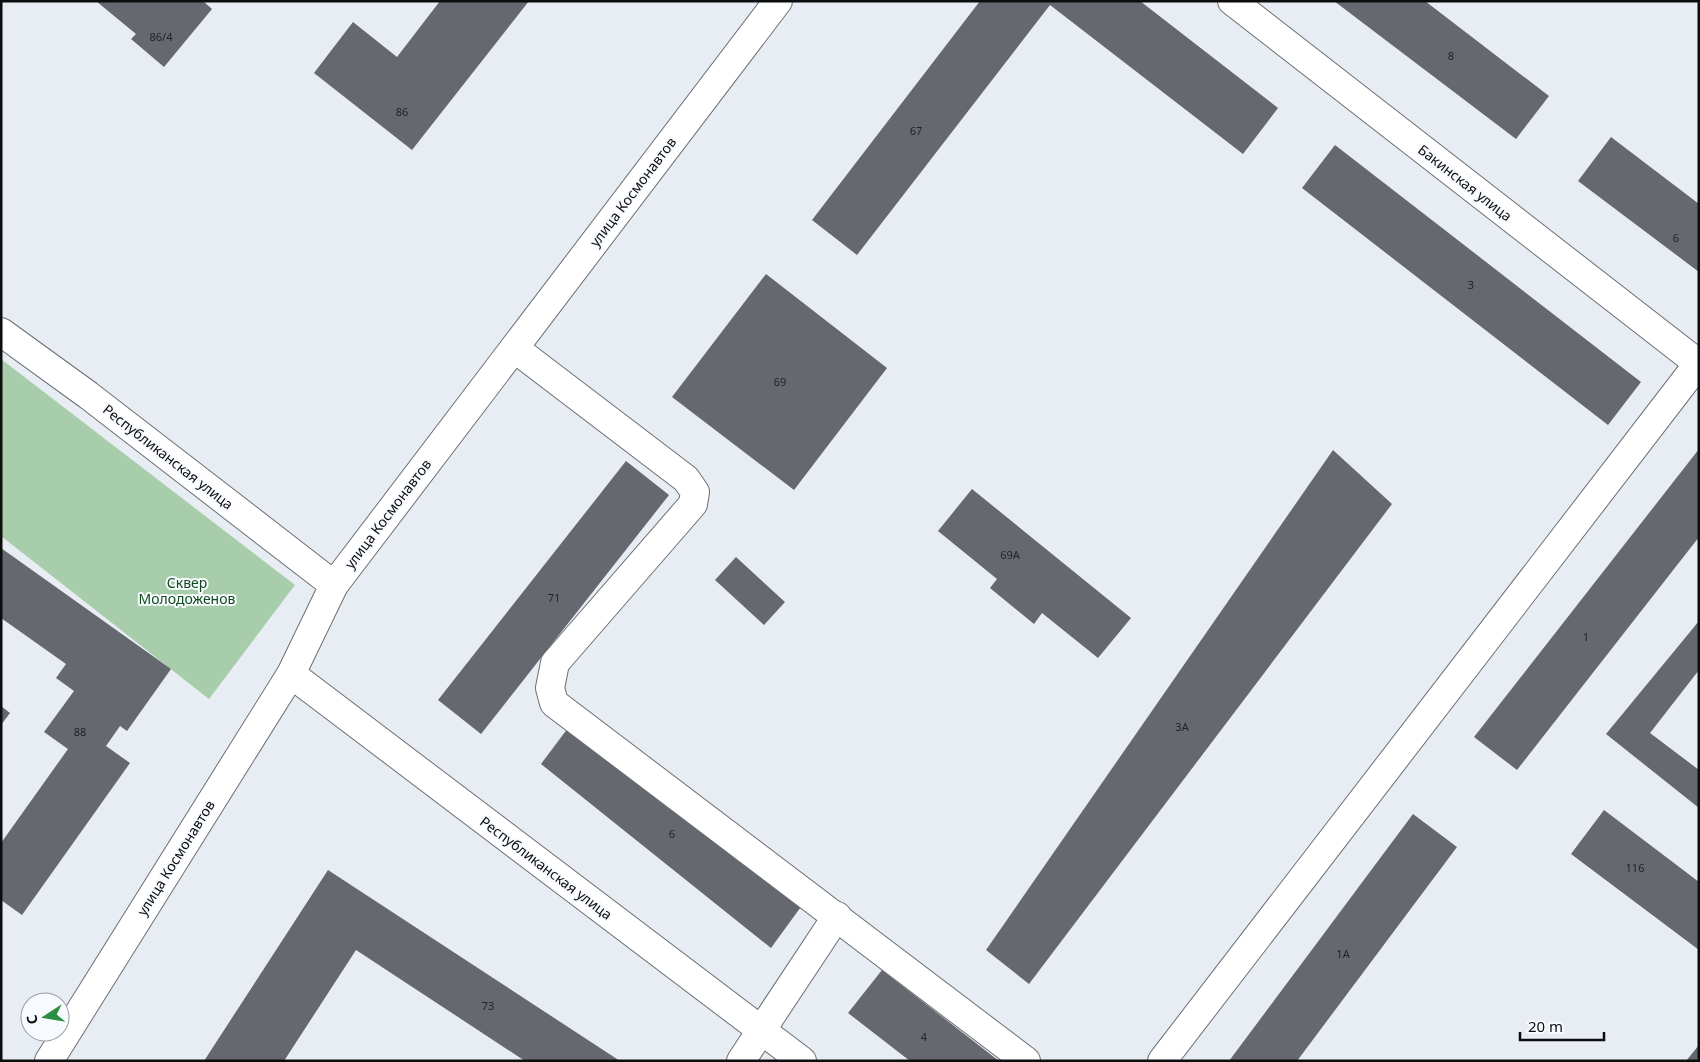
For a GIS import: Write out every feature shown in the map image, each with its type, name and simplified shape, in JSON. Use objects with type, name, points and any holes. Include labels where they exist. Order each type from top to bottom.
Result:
[{"type":"street","name":"улица Космонавтов","points":[[49,1061],[291,674],[334,585],[778,1]]},
{"type":"street","name":"Бакинская улица","points":[[1232,1],[1698,364]]},
{"type":"street","name":"Республиканская улица","points":[[1,332],[88,395],[334,585]]},
{"type":"street","points":[[514,348],[686,479],[695,492],[693,504],[555,663],[550,688],[554,703],[1026,1061]]},
{"type":"street","points":[[1162,1061],[1698,364]]},
{"type":"street","name":"Республиканская улица","points":[[291,674],[802,1061]]},
{"type":"street","points":[[741,1061],[837,916]]},
{"type":"green space","name":"Сквер Молодоженов","points":[[1,359],[295,585],[209,699],[1,536]]},
{"type":"building","points":[[96,1],[203,1],[212,9],[164,67],[131,39],[136,34]]},
{"type":"building","points":[[440,1],[529,1],[412,150],[314,73],[353,22],[397,57]]},
{"type":"building","points":[[980,1],[1140,1],[1278,108],[1243,154],[1050,5],[857,255],[812,220]]},
{"type":"building","points":[[1334,1],[1425,1],[1549,96],[1516,139]]},
{"type":"building","points":[[1611,137],[1699,204],[1699,272],[1578,181]]},
{"type":"building","points":[[1335,145],[1641,382],[1608,425],[1302,188]]},
{"type":"building","points":[[766,274],[887,368],[794,490],[672,397]]},
{"type":"building","points":[[1699,449],[1699,537],[1517,770],[1474,737]]},
{"type":"building","points":[[1333,450],[1392,504],[1029,984],[986,950]]},
{"type":"building","points":[[626,461],[669,495],[481,734],[438,700]]},
{"type":"building","points":[[972,489],[1131,618],[1098,658],[1042,613],[1034,624],[990,588],[997,579],[938,531]]},
{"type":"building","points":[[1,548],[171,669],[127,731],[120,726],[106,746],[130,763],[22,915],[1,900],[1,843],[68,749],[44,732],[74,691],[56,678],[66,664],[1,618]]},
{"type":"building","points":[[736,557],[785,602],[764,625],[715,580]]},
{"type":"building","points":[[1699,621],[1699,670],[1650,733],[1699,770],[1699,808],[1606,734]]},
{"type":"building","points":[[1,706],[10,713],[1,725]]},
{"type":"building","points":[[574,720],[803,904],[771,948],[541,764]]},
{"type":"building","points":[[1604,810],[1699,882],[1699,950],[1571,854]]},
{"type":"building","points":[[1413,814],[1457,847],[1297,1061],[1229,1061]]},
{"type":"building","points":[[328,870],[620,1061],[525,1061],[356,950],[284,1061],[204,1061]]},
{"type":"building","points":[[882,970],[999,1061],[910,1061],[848,1013]]},
{"type":"building","points":[[1699,1045],[1699,1061],[1686,1061]]}]
